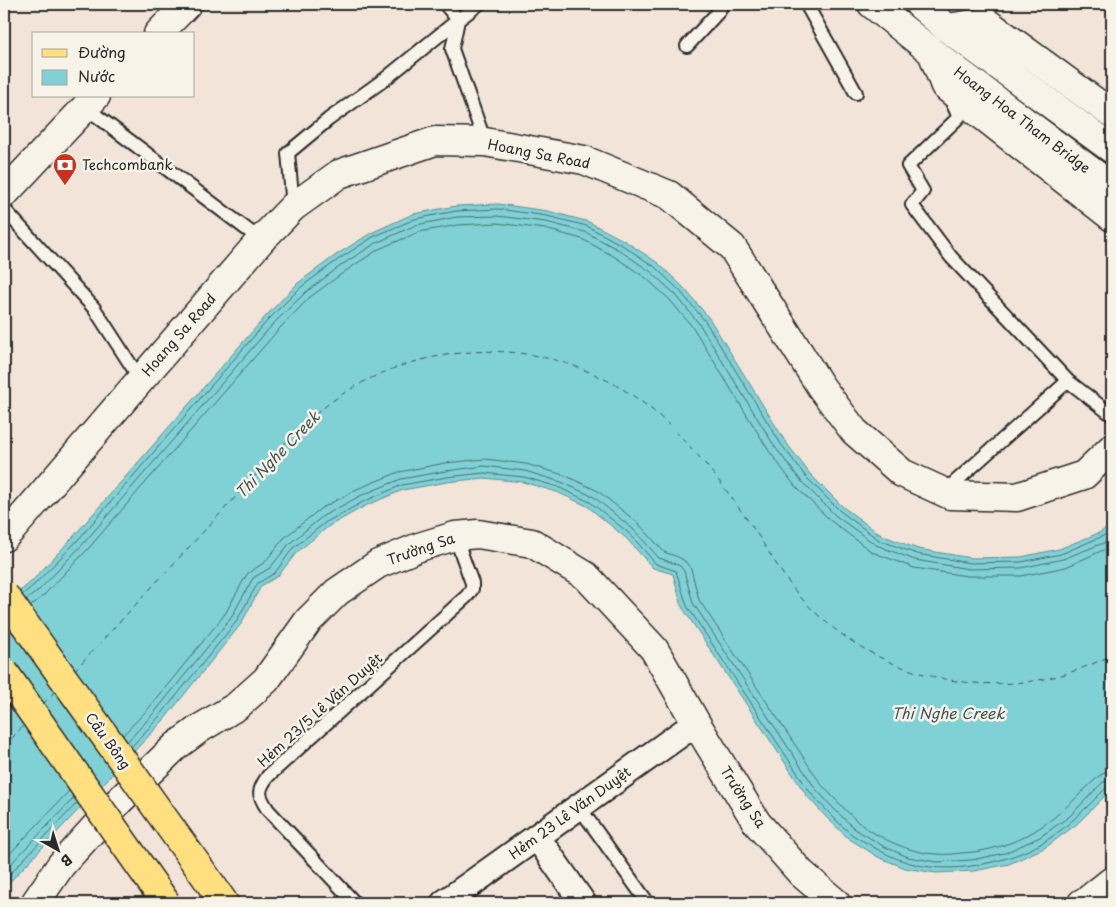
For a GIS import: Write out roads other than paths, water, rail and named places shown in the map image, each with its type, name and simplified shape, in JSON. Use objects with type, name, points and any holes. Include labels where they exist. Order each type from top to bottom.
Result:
[{"type":"main road","name":"Cầu Bông","points":[[4,595],[218,895]]},
{"type":"main road","points":[[4,672],[166,903]]},
{"type":"street","points":[[160,32],[186,4]]},
{"type":"street","points":[[872,4],[1112,217]]},
{"type":"street","name":"Hoang Hoa Tham Bridge","points":[[919,4],[955,34],[1112,149]]},
{"type":"street","points":[[955,34],[986,22],[1112,114]]},
{"type":"street","name":"Hoang Hoa Tham Bridge","points":[[941,67],[1112,187]]},
{"type":"street","points":[[4,194],[90,102]]},
{"type":"street","name":"Hoang Sa Road","points":[[4,536],[261,240],[293,207],[339,174],[435,141],[486,142],[584,160],[669,195],[732,247],[821,387],[854,431],[902,473],[950,495],[1017,497],[1084,475],[1112,448]]},
{"type":"street","name":"Trường Sa","points":[[35,903],[61,865],[118,802],[176,746],[199,729],[237,706],[266,680],[308,621],[337,592],[378,564],[419,547],[455,536],[478,534],[532,543],[586,576],[654,649],[696,723],[757,823],[801,873],[834,903]]},
{"type":"street","name":"Hẻm 23 Lê Văn Duyệt","points":[[444,903],[696,723]]},
{"type":"street","points":[[537,837],[584,903]]},
{"type":"street","points":[[1082,903],[1112,881]]},
{"type":"lane","points":[[445,4],[458,20]]},
{"type":"lane","points":[[293,207],[288,153],[329,119],[385,79],[479,4]]},
{"type":"lane","points":[[687,46],[719,11],[722,4]]},
{"type":"lane","points":[[806,4],[856,93]]},
{"type":"lane","points":[[458,20],[452,49],[486,142]]},
{"type":"lane","points":[[941,67],[959,117],[908,166],[924,191],[912,205],[951,257],[1068,381],[1112,415]]},
{"type":"lane","points":[[90,102],[261,240]]},
{"type":"lane","points":[[4,209],[94,308],[140,380]]},
{"type":"lane","points":[[944,492],[1068,381]]},
{"type":"lane","name":"Hẻm 23/5 Lê Văn Duyệt","points":[[355,903],[268,810],[261,800],[259,793],[261,784],[467,596],[472,588],[472,583],[455,536]]},
{"type":"lane","points":[[579,807],[648,903]]},
{"type":"water","name":"Thi Nghe Creek","points":[[498,204],[548,211],[589,222],[625,241],[658,263],[684,288],[709,318],[785,441],[810,474],[843,507],[881,535],[918,549],[971,558],[1021,557],[1059,549],[1101,532],[1112,524],[1112,789],[1077,824],[1046,847],[1009,864],[974,871],[936,873],[905,868],[878,857],[848,838],[807,796],[682,607],[673,574],[653,568],[626,538],[587,506],[557,492],[523,482],[484,478],[403,490],[365,506],[329,526],[297,552],[278,576],[261,586],[241,624],[163,721],[4,888],[4,604],[31,582],[73,537],[265,317],[298,283],[336,255],[371,233],[413,214],[456,206]]},
{"type":"place","name":"Techcombank","points":[[65,186]]}]
